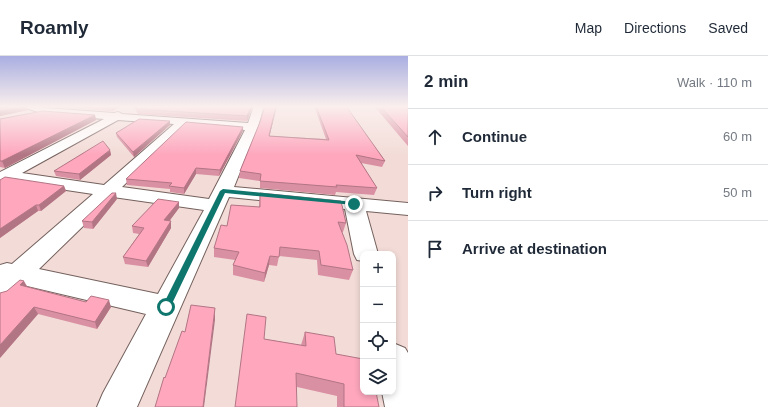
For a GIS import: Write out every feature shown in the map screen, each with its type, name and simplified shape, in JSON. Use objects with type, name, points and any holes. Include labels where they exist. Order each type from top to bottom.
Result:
[{"type":"street","points":[[3,177],[99,122]]},
{"type":"street","points":[[6,278],[108,190],[183,122]]},
{"type":"street","points":[[117,407],[220,198],[254,122]]},
{"type":"street","points":[[3,177],[108,190],[220,198],[354,204],[408,209]]},
{"type":"street","points":[[354,204],[365,251]]},
{"type":"street","points":[[6,278],[166,307]]},
{"type":"street","points":[[396,371],[405,407]]},
{"type":"building","points":[[0,122],[80,122],[2,161],[0,161]]},
{"type":"building","points":[[133,122],[168,122],[133,152],[116,133]]},
{"type":"building","points":[[186,122],[243,127],[220,170],[196,168],[184,188],[169,186],[172,183],[126,179]]},
{"type":"building","points":[[260,122],[272,122],[269,136],[329,140],[322,122],[358,122],[385,161],[356,155],[377,188],[336,185],[337,187],[260,181],[261,174],[240,171]]},
{"type":"building","points":[[395,122],[408,122],[408,137]]},
{"type":"building","points":[[103,141],[110,150],[79,174],[54,171]]},
{"type":"building","points":[[5,177],[64,186],[39,205],[36,205],[0,229],[0,180]]},
{"type":"building","points":[[112,193],[116,193],[92,222],[82,221]]},
{"type":"building","points":[[260,193],[341,201],[346,223],[338,222],[347,245],[353,270],[321,265],[319,251],[280,247],[279,257],[270,256],[265,273],[233,265],[239,252],[214,248],[221,225],[227,226],[231,205],[260,207]]},
{"type":"building","points":[[158,199],[179,202],[164,220],[171,221],[146,261],[123,257],[144,228],[132,226]]},
{"type":"building","points":[[20,280],[24,281],[20,285],[86,302],[91,296],[109,300],[95,322],[34,307],[0,345],[0,293],[7,291]]},
{"type":"building","points":[[191,305],[215,308],[203,407],[155,407],[164,377],[165,378],[182,331],[185,332]]},
{"type":"building","points":[[247,314],[266,317],[264,339],[306,346],[305,332],[334,337],[336,354],[360,358],[360,395],[377,395],[379,407],[344,407],[344,384],[296,373],[297,407],[235,407]]},
{"type":"route","points":[[166,307],[223,191],[354,204]]}]
